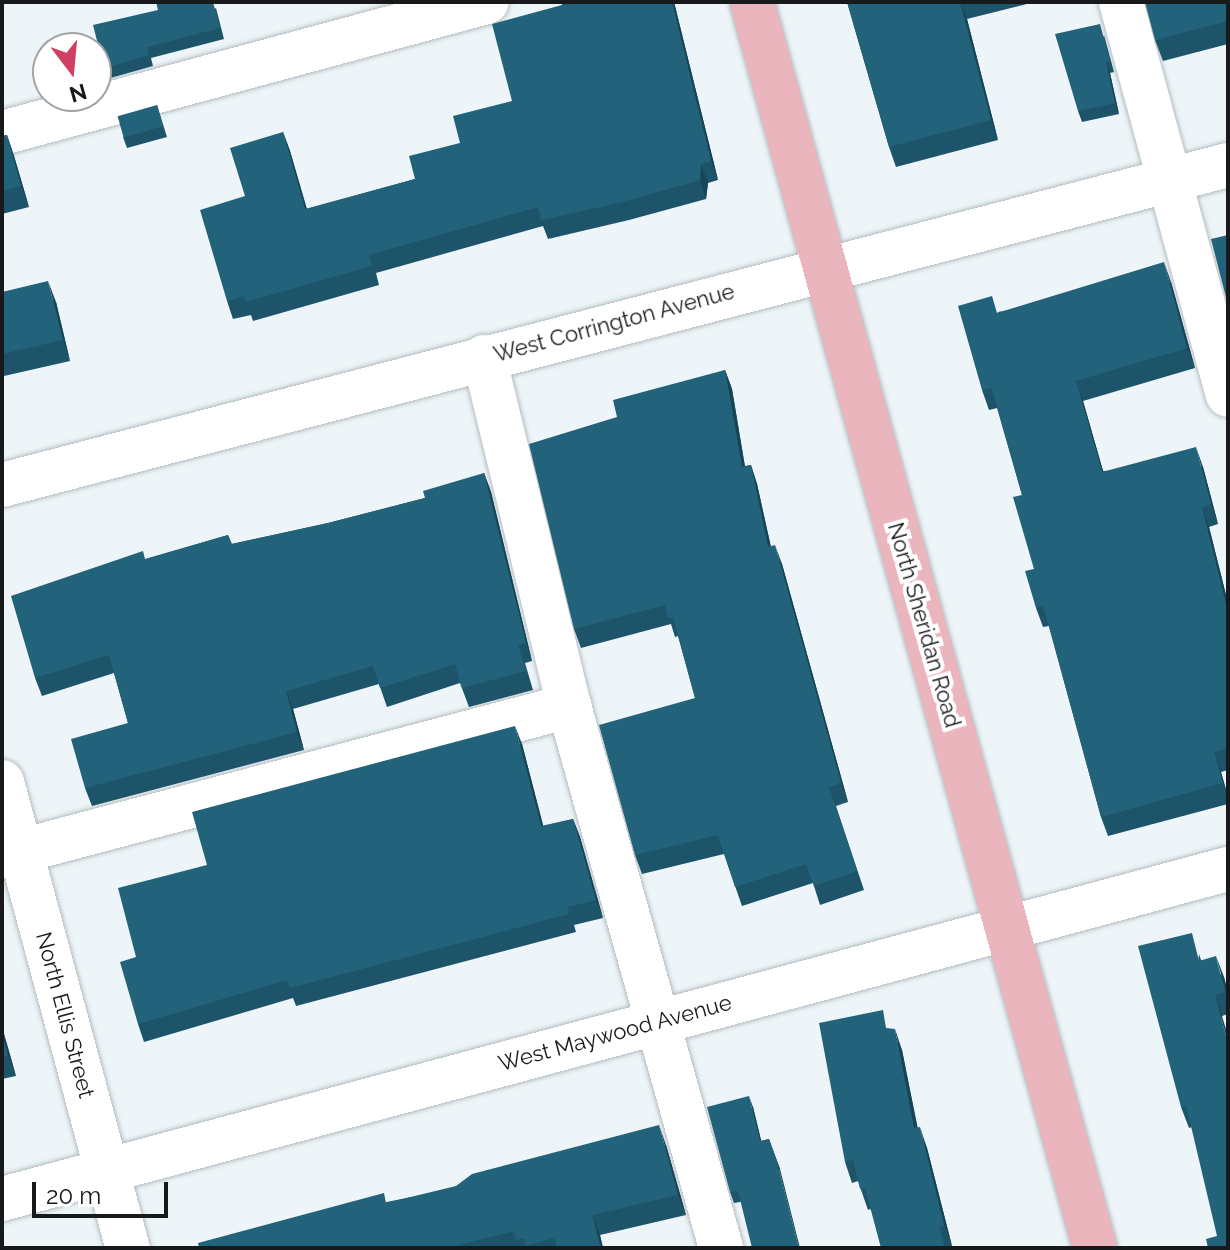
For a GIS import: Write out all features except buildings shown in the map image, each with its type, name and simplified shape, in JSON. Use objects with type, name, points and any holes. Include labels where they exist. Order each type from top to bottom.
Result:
[{"type":"main road","name":"North Sheridan Road","points":[[752,2],[1095,1248]]},
{"type":"street","points":[[2,133],[487,2]]},
{"type":"street","points":[[1121,2],[1228,395]]},
{"type":"street","name":"West Corrington Avenue","points":[[2,485],[824,267],[1228,165]]},
{"type":"street","points":[[484,357],[569,706],[660,1021],[721,1248]]},
{"type":"street","points":[[11,854],[569,706]]},
{"type":"street","name":"North Ellis Street","points":[[2,782],[11,854],[128,1248]]},
{"type":"street","name":"West Maywood Avenue","points":[[2,1199],[1228,869]]}]
